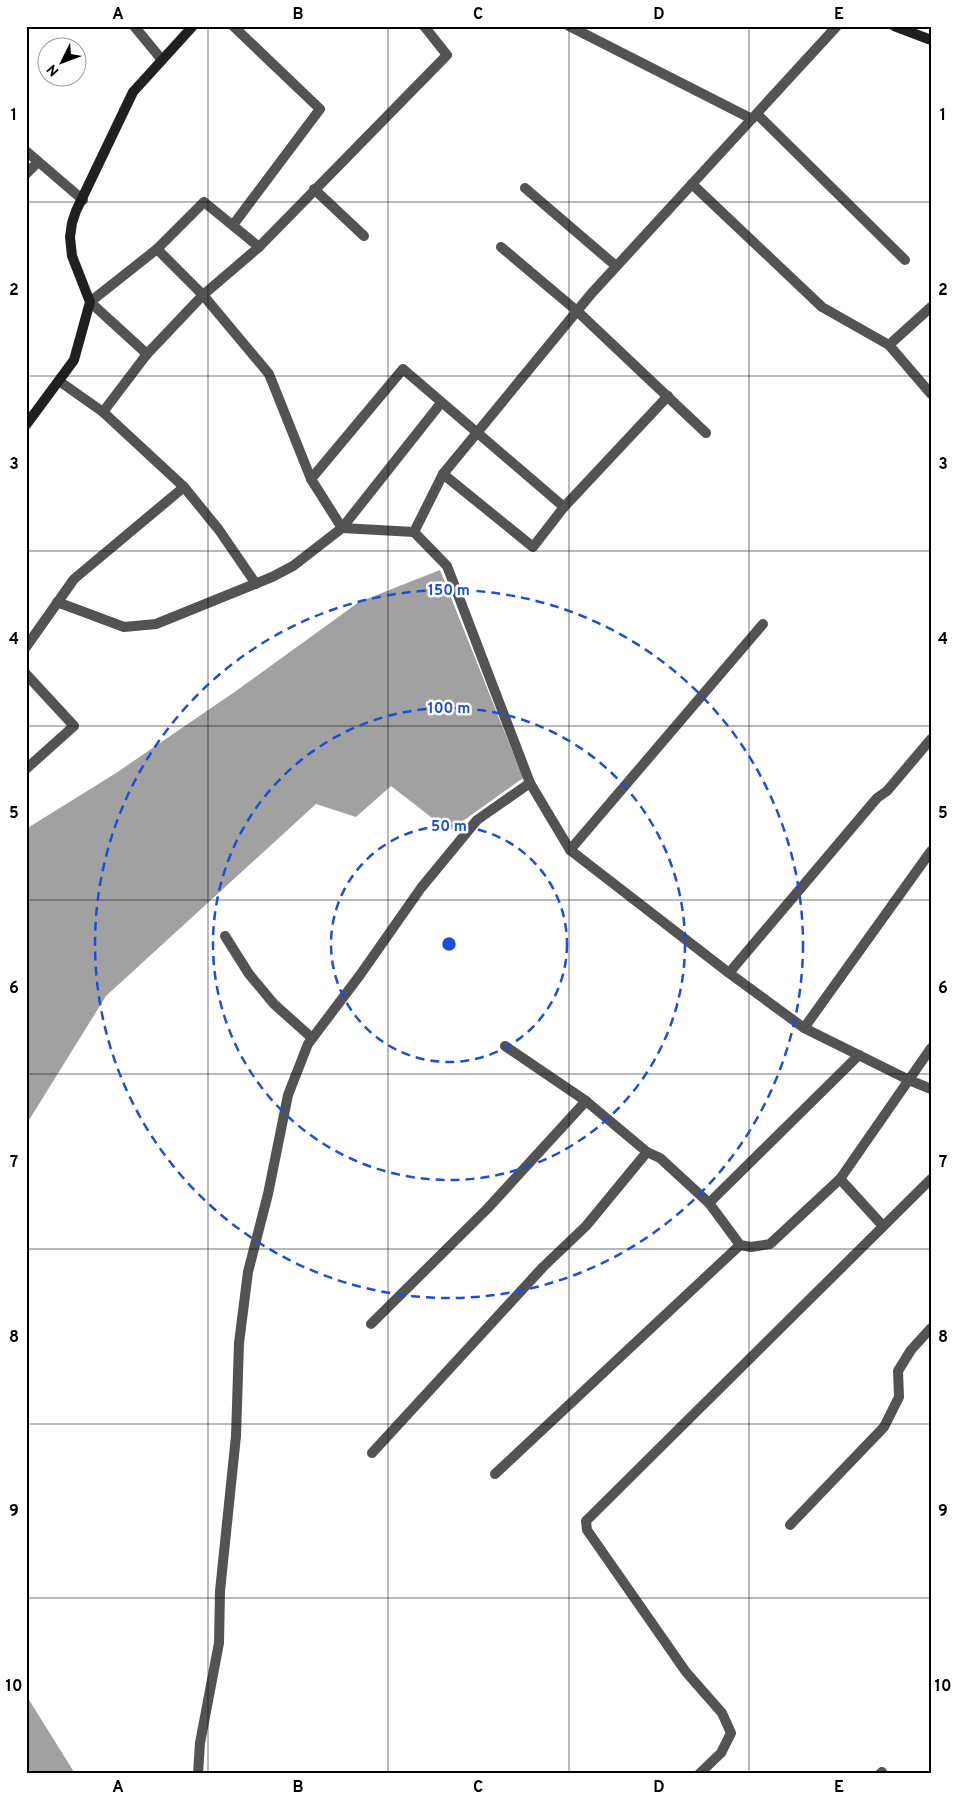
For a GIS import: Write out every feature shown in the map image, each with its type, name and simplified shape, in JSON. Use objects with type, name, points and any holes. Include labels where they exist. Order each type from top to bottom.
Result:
[{"type":"main road","points":[[26,425],[74,360],[90,302],[72,256],[70,237],[72,223],[133,92],[193,26]]},
{"type":"main road","points":[[898,27],[931,40]]},
{"type":"street","points":[[134,26],[162,60]]},
{"type":"street","points":[[233,26],[320,109],[233,225]]},
{"type":"street","points":[[103,412],[147,354],[203,295],[259,246],[447,55],[424,26]]},
{"type":"street","points":[[569,26],[755,116],[905,260]]},
{"type":"street","points":[[414,532],[443,474],[577,311],[616,266],[838,26]]},
{"type":"street","points":[[26,151],[83,200]]},
{"type":"street","points":[[26,174],[38,162]]},
{"type":"street","points":[[692,184],[822,307],[889,346],[931,394]]},
{"type":"street","points":[[525,188],[616,266]]},
{"type":"street","points":[[314,189],[364,236]]},
{"type":"street","points":[[147,354],[90,302],[157,249],[204,202],[259,246]]},
{"type":"street","points":[[501,247],[577,311],[706,433]]},
{"type":"street","points":[[157,249],[203,295],[269,374],[311,478],[342,528]]},
{"type":"street","points":[[889,346],[931,307]]},
{"type":"street","points":[[311,478],[403,369],[564,507]]},
{"type":"street","points":[[59,381],[103,412],[184,487],[219,530],[256,584]]},
{"type":"street","points":[[443,474],[533,547],[564,507],[668,396]]},
{"type":"street","points":[[57,602],[124,627],[156,624],[256,584],[293,566],[342,528],[441,403]]},
{"type":"street","points":[[26,647],[74,579],[184,487]]},
{"type":"street","points":[[342,528],[414,532],[447,566],[530,783],[570,850],[729,973],[804,1028],[931,1089]]},
{"type":"street","points":[[570,850],[763,624]]},
{"type":"street","points":[[26,674],[74,726],[26,769]]},
{"type":"street","points":[[729,973],[877,798],[887,791],[931,739]]},
{"type":"street","points":[[198,1774],[200,1743],[219,1642],[220,1591],[236,1436],[239,1343],[248,1272],[268,1194],[288,1095],[308,1044],[360,975],[420,888],[477,820],[530,783]]},
{"type":"street","points":[[804,1028],[931,851]]},
{"type":"street","points":[[225,936],[249,974],[274,1004],[312,1038]]},
{"type":"street","points":[[505,1046],[586,1101],[648,1152],[660,1158],[709,1203],[740,1245],[751,1247],[770,1244],[840,1179],[931,1048]]},
{"type":"street","points":[[709,1203],[859,1055]]},
{"type":"street","points":[[372,1324],[488,1208],[586,1101]]},
{"type":"street","points":[[372,1453],[543,1267],[586,1226],[648,1152]]},
{"type":"street","points":[[840,1179],[882,1226]]},
{"type":"street","points":[[700,1774],[721,1753],[730,1733],[722,1713],[681,1664],[587,1530],[586,1521],[931,1179]]},
{"type":"street","points":[[496,1474],[740,1245]]},
{"type":"street","points":[[790,1525],[884,1427],[899,1397],[898,1371],[911,1350],[931,1328]]},
{"type":"shaded area","points":[[440,570],[523,778],[449,831],[391,786],[356,817],[316,804],[106,996],[26,1125],[26,829],[116,773],[236,691],[359,602]]},
{"type":"shaded area","points":[[26,1695],[74,1772],[73,1774],[26,1774]]}]
